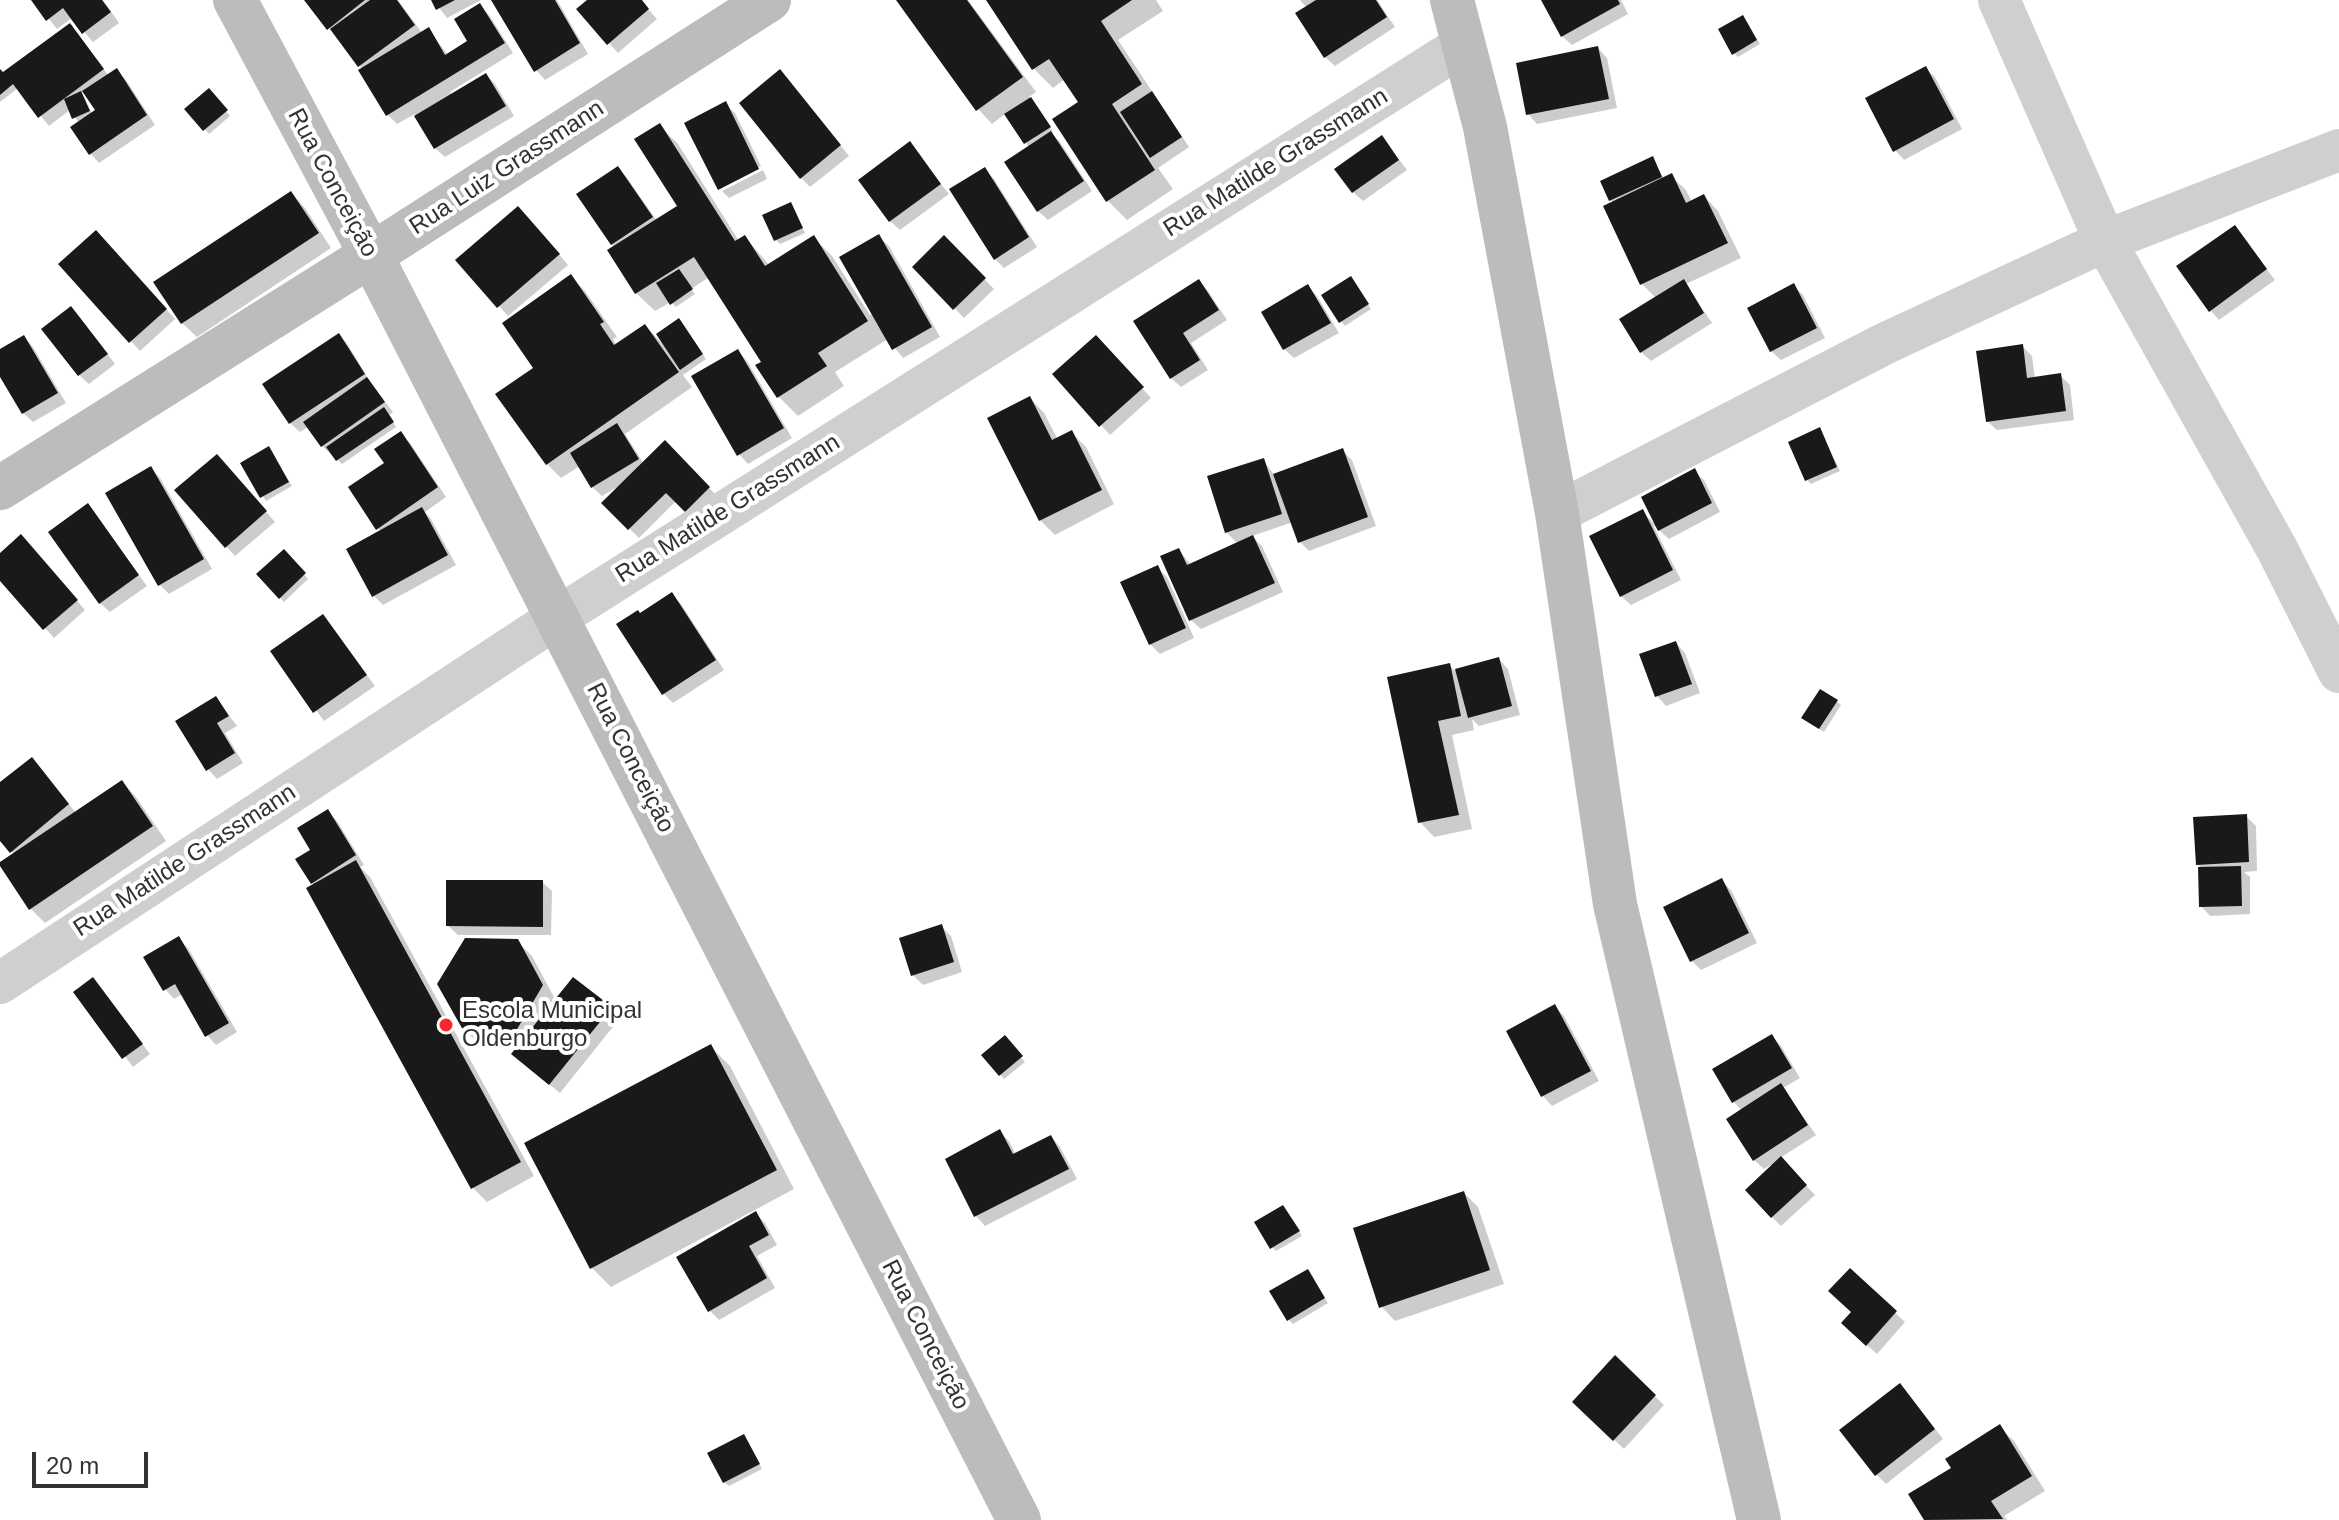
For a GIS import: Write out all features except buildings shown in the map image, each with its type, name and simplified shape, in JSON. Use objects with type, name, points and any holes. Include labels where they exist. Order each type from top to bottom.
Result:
[{"type":"street","name":"Rua Conceição","points":[[235,0],[558,617],[1019,1520]]},
{"type":"street","name":"Rua Luiz Grassmann","points":[[0,488],[769,0]]},
{"type":"street","points":[[1452,0],[1485,127],[1557,513],[1615,904],[1759,1520]]},
{"type":"street","points":[[1999,0],[2105,241],[2277,549],[2339,672]]},
{"type":"street","name":"Rua Matilde Grassmann","points":[[0,983],[558,617],[1463,45]]},
{"type":"street","points":[[1557,513],[1884,344],[2105,241],[2339,150]]},
{"type":"place","name":"Escola Municipal Oldenburgo","points":[[446,1025]]}]
